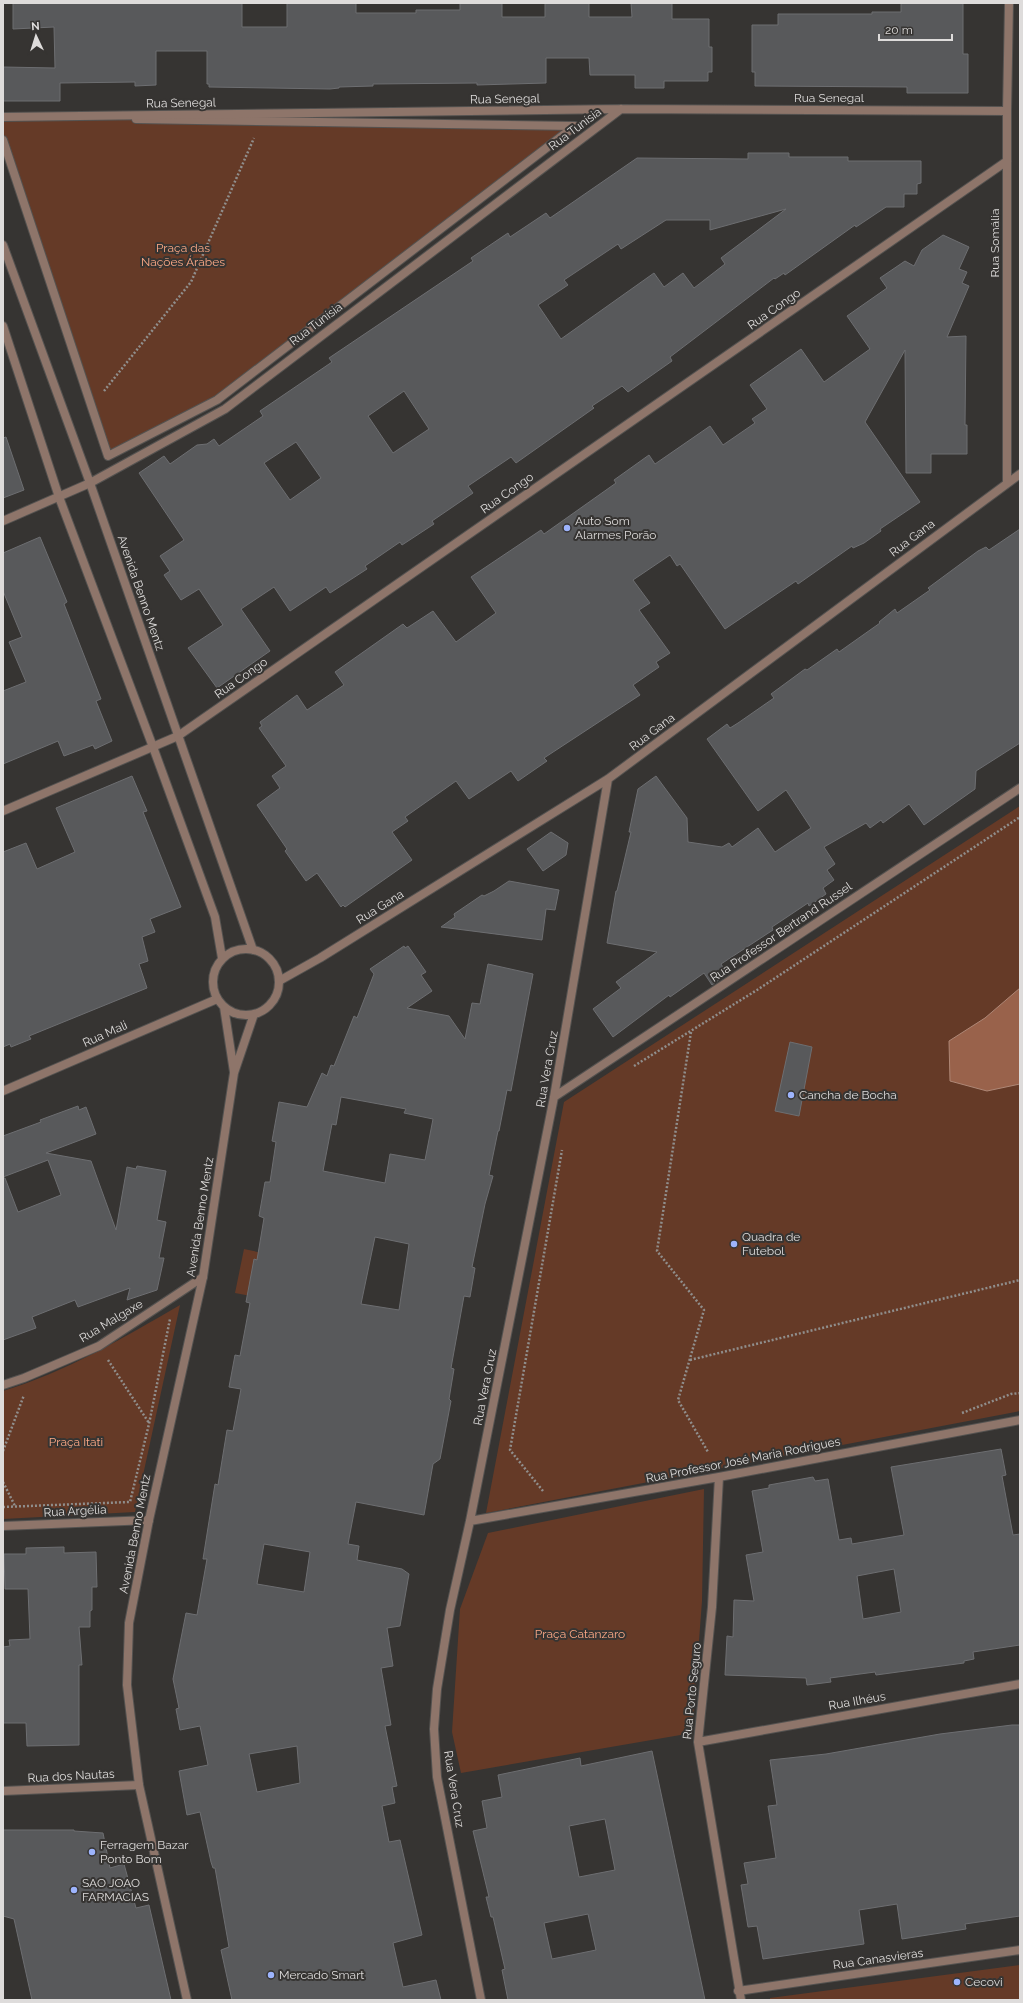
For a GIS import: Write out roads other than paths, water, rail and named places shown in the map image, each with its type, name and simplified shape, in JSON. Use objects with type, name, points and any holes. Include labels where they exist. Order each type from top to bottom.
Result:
[{"type":"street","name":"Rua Somália","points":[[1006,483],[1007,111],[1009,3]]},
{"type":"street","name":"Rua Senegal","points":[[3,117],[621,109],[1007,111]]},
{"type":"street","name":"Rua Tunísia","points":[[3,521],[90,483],[225,409],[621,109]]},
{"type":"street","points":[[3,117],[575,126],[217,400],[108,456],[3,140]]},
{"type":"street","name":"Rua Congo","points":[[3,811],[178,736],[1007,162]]},
{"type":"street","name":"Avenida Benno Mentz","points":[[3,245],[90,483],[253,950]]},
{"type":"street","points":[[3,326],[59,497],[215,917],[222,958]]},
{"type":"street","name":"Rua Gana","points":[[279,981],[320,958],[608,779],[1020,474]]},
{"type":"street","name":"Rua Vera Cruz","points":[[481,2000],[437,1777],[434,1728],[437,1689],[449,1618],[470,1521],[554,1097],[608,779]]},
{"type":"street","name":"Rua Professor Bertrand Russel","points":[[554,1097],[1020,788]]},
{"type":"street","points":[[242,949],[253,950],[263,954],[271,961],[277,971],[279,981],[277,992],[272,1002],[264,1009],[254,1014],[244,1015],[233,1013],[224,1007],[217,999],[213,988],[213,978],[216,967],[222,958],[232,952],[242,949]]},
{"type":"street","name":"Rua Mali","points":[[3,1091],[217,999]]},
{"type":"street","name":"Avenida Benno Mentz","points":[[224,1007],[234,1073]]},
{"type":"street","name":"Avenida Benno Mentz","points":[[187,2000],[140,1785],[127,1685],[129,1623],[149,1520],[203,1277],[234,1073],[254,1014]]},
{"type":"street","name":"Rua Malgaxe","points":[[3,1385],[24,1378],[99,1346],[203,1277]]},
{"type":"street","name":"Rua Professor José Maria Rodrigues","points":[[470,1521],[719,1477],[1020,1420]]},
{"type":"street","name":"Rua Porto Seguro","points":[[719,1477],[712,1607],[698,1742],[738,1991],[741,2000]]},
{"type":"street","name":"Rua Argélia","points":[[3,1526],[149,1520]]},
{"type":"street","name":"Rua Ilhéus","points":[[698,1742],[1020,1684]]},
{"type":"street","name":"Rua dos Nautas","points":[[3,1791],[140,1785]]},
{"type":"street","name":"Rua Canasvieras","points":[[738,1991],[1020,1950]]},
{"type":"place","name":"Auto Som Alarmes Porão","points":[[567,528]]},
{"type":"place","name":"Cancha de Bocha","points":[[791,1095]]},
{"type":"place","name":"Quadra de Futebol","points":[[734,1244]]},
{"type":"place","name":"Ferragem Bazar Ponto Bom","points":[[92,1852]]},
{"type":"place","name":"SAO JOAO FARMACIAS","points":[[74,1890]]},
{"type":"place","name":"Mercado Smart","points":[[271,1975]]},
{"type":"place","name":"Cecovi","points":[[957,1982]]},
{"type":"park label","name":"Praça das Nações Árabes","points":[[183,255]]},
{"type":"park label","name":"Praça Itati","points":[[76,1442]]},
{"type":"park label","name":"Praça Catanzaro","points":[[580,1634]]}]
